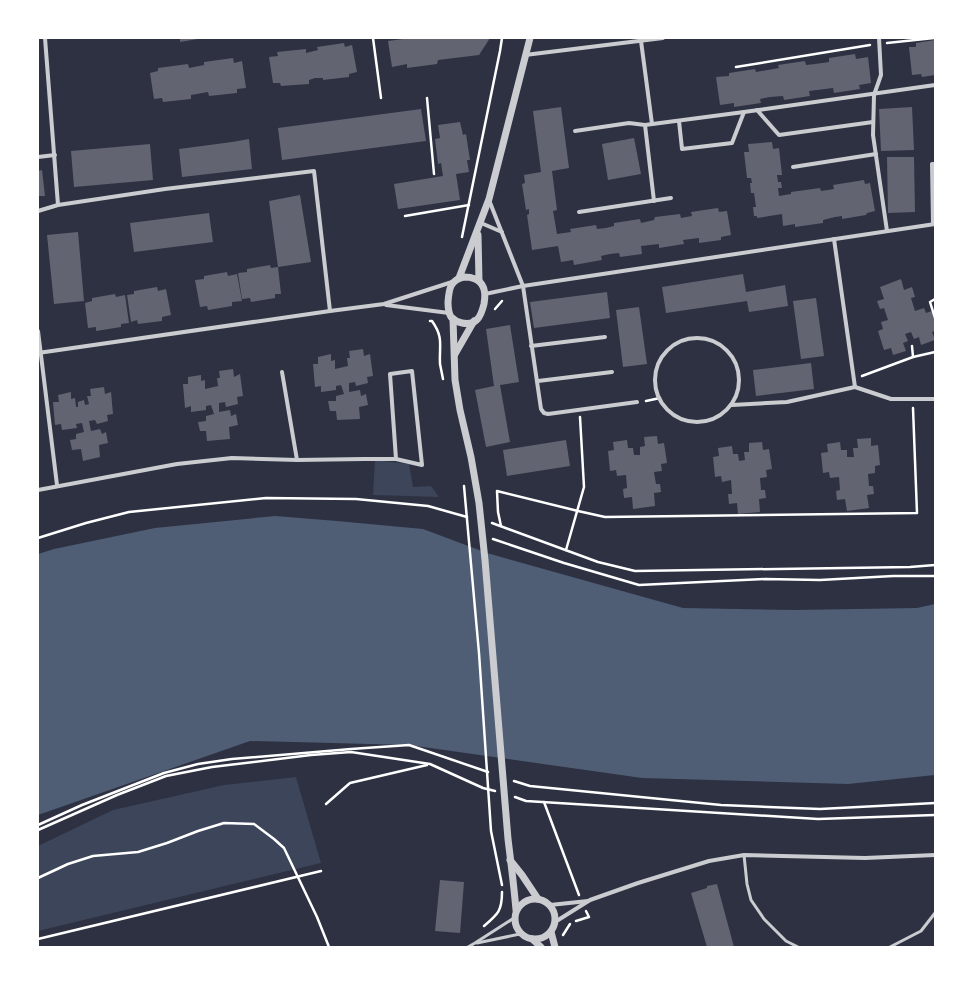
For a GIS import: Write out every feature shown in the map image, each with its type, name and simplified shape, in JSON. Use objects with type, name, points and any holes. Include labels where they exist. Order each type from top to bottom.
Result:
[{"type":"street","points":[[45,38],[58,205]]},
{"type":"street","points":[[515,914],[520,904],[526,900],[538,899],[550,905],[554,911],[555,922],[551,932],[539,939],[525,937],[520,934],[516,928],[515,914],[513,878],[508,839],[479,503],[472,458],[460,410],[455,380],[455,354],[451,316],[448,306],[448,292],[450,286],[457,280],[478,231],[489,199],[530,38]]},
{"type":"street","points":[[526,55],[663,38]]},
{"type":"street","points":[[879,38],[881,75],[874,94],[873,135],[887,230]]},
{"type":"street","points":[[641,41],[652,124]]},
{"type":"street","points":[[575,131],[629,123],[645,125],[679,121],[935,86]]},
{"type":"street","points":[[758,110],[778,135],[873,122]]},
{"type":"street","points":[[679,121],[682,149],[732,143],[744,112]]},
{"type":"street","points":[[645,125],[654,201]]},
{"type":"street","points":[[793,167],[876,154]]},
{"type":"street","points":[[38,157],[55,155]]},
{"type":"street","points":[[485,294],[523,286],[934,224],[932,164],[935,164]]},
{"type":"street","points":[[38,211],[58,205],[165,189],[314,171],[330,310]]},
{"type":"street","points":[[579,212],[671,198]]},
{"type":"street","points":[[489,199],[523,286],[541,409],[544,413],[548,414],[637,402]]},
{"type":"street","points":[[481,223],[502,232]]},
{"type":"street","points":[[384,304],[451,316],[458,322],[463,323],[469,323],[478,318],[482,313],[485,294],[479,281],[478,231]]},
{"type":"street","points":[[834,239],[855,387]]},
{"type":"street","points":[[39,353],[330,310],[384,304],[464,277],[470,277],[479,281]]},
{"type":"street","points":[[455,354],[474,321]]},
{"type":"street","points":[[38,331],[39,353],[57,485]]},
{"type":"street","points":[[532,346],[605,337]]},
{"type":"street","points":[[691,339],[705,339],[719,344],[730,353],[737,365],[740,379],[738,393],[732,405],[722,415],[716,418],[709,421],[696,423],[682,420],[670,413],[661,403],[660,398],[656,390],[656,376],[659,363],[667,351],[678,343],[691,339]]},
{"type":"street","points":[[38,490],[57,485],[177,464],[232,458],[296,460],[364,458],[396,459],[422,465],[412,371],[390,374],[396,459]]},
{"type":"street","points":[[282,372],[296,460]]},
{"type":"street","points":[[538,381],[612,372]]},
{"type":"street","points":[[732,405],[787,402],[855,387],[891,399],[935,399]]},
{"type":"street","points":[[550,905],[590,900],[638,883],[709,861],[744,855],[866,858],[935,855]]},
{"type":"street","points":[[510,860],[538,899]]},
{"type":"street","points":[[555,922],[590,900]]},
{"type":"street","points":[[551,932],[556,947]]},
{"type":"street","points":[[532,939],[541,947]]},
{"type":"lane","points":[[744,855],[752,900],[764,919],[786,941],[798,947]]},
{"type":"lane","points":[[890,947],[921,930],[935,913]]},
{"type":"lane","points":[[468,947],[515,914]]},
{"type":"lane","points":[[475,943],[520,934]]},
{"type":"path","points":[[373,38],[381,98]]},
{"type":"path","points":[[462,239],[502,38]]},
{"type":"path","points":[[736,67],[879,44],[934,38]]},
{"type":"path","points":[[427,98],[434,174]]},
{"type":"path","points":[[405,216],[468,205]]},
{"type":"path","points":[[491,314],[501,301],[524,296]]},
{"type":"path","points":[[935,299],[930,302],[935,318]]},
{"type":"path","points":[[415,309],[416,319],[432,321],[437,328],[441,339],[440,365]]},
{"type":"path","points":[[912,346],[913,357]]},
{"type":"path","points":[[854,379],[913,357],[935,352]]},
{"type":"path","points":[[637,402],[660,398]]},
{"type":"path","points":[[501,526],[498,512],[497,491],[578,512],[605,517],[917,513],[913,399]]},
{"type":"path","points":[[566,550],[584,487],[580,410]]},
{"type":"path","points":[[465,503],[479,653],[491,831],[502,888],[500,909],[496,916],[479,929],[484,937]]},
{"type":"path","points":[[488,538],[639,585],[765,579],[820,580],[893,576],[935,576]]},
{"type":"path","points":[[38,825],[82,805],[164,773],[198,764],[232,759],[351,749],[409,746],[492,774]]},
{"type":"path","points":[[38,830],[117,795],[166,776],[212,767],[311,755],[351,752],[430,764],[483,788],[498,792]]},
{"type":"path","points":[[326,804],[350,783],[430,764]]},
{"type":"path","points":[[507,779],[530,786],[721,805],[820,809],[935,803]]},
{"type":"path","points":[[512,796],[526,801],[818,819],[935,815]]},
{"type":"path","points":[[544,802],[579,895]]},
{"type":"path","points":[[38,878],[68,864],[94,856],[138,852],[224,823],[254,824],[284,848],[317,918],[328,947]]},
{"type":"path","points":[[38,940],[320,871]]},
{"type":"shaded area","points":[[375,460],[409,464],[413,487],[431,486],[439,497],[373,495]]},
{"type":"shaded area","points":[[275,516],[423,529],[487,553],[683,608],[795,610],[917,608],[935,604],[935,775],[848,784],[642,778],[409,745],[250,741],[38,815],[38,554],[54,549],[155,528]]},
{"type":"shaded area","points":[[296,777],[321,863],[38,931],[38,846],[113,810],[224,785]]},
{"type":"building","points":[[180,38],[198,38],[198,39],[180,42]]},
{"type":"building","points":[[403,38],[490,38],[479,55],[438,60],[437,64],[407,68],[407,64],[392,67],[388,41]]},
{"type":"building","points":[[935,40],[935,75],[922,77],[921,74],[912,75],[909,47],[916,47],[916,43]]},
{"type":"building","points":[[344,43],[345,47],[352,45],[357,72],[349,74],[349,77],[323,80],[323,78],[315,78],[309,80],[309,84],[281,86],[280,83],[273,83],[269,57],[278,56],[277,52],[306,49],[306,53],[318,50],[317,47]]},
{"type":"building","points":[[855,54],[856,59],[868,57],[871,83],[859,85],[860,89],[834,93],[833,88],[809,91],[810,96],[784,100],[783,96],[770,97],[760,99],[761,103],[734,107],[734,103],[720,105],[716,77],[729,76],[729,73],[755,69],[756,72],[779,68],[778,65],[805,61],[806,65],[829,62],[829,58]]},
{"type":"building","points":[[233,58],[234,63],[242,61],[246,88],[237,89],[237,93],[209,96],[208,92],[191,95],[191,99],[163,102],[162,98],[154,99],[150,73],[158,71],[158,68],[188,64],[189,68],[204,65],[204,62]]},
{"type":"building","points":[[561,107],[569,168],[552,171],[557,210],[553,211],[557,234],[571,232],[570,229],[596,225],[597,229],[606,228],[614,226],[614,223],[640,219],[641,223],[654,220],[655,217],[680,214],[681,218],[692,216],[691,212],[718,208],[719,212],[727,211],[731,235],[721,237],[721,240],[699,243],[699,238],[683,240],[684,244],[659,248],[659,244],[641,246],[642,254],[620,257],[619,253],[610,254],[601,256],[602,260],[574,265],[573,260],[561,262],[558,246],[532,250],[527,215],[529,214],[529,209],[526,210],[522,184],[525,183],[524,175],[541,172],[533,111]]},
{"type":"building","points":[[912,107],[914,150],[881,151],[879,109]]},
{"type":"building","points":[[421,109],[426,141],[282,160],[278,128]]},
{"type":"building","points":[[460,122],[463,135],[466,134],[470,160],[467,160],[469,172],[456,174],[460,200],[398,209],[394,184],[443,176],[441,163],[438,164],[435,139],[440,138],[438,125]]},
{"type":"building","points":[[634,138],[641,174],[608,180],[602,144]]},
{"type":"building","points":[[249,139],[252,169],[182,177],[179,149]]},
{"type":"building","points":[[772,142],[773,149],[779,148],[782,175],[777,175],[778,182],[781,182],[782,188],[778,188],[779,196],[791,194],[791,192],[820,188],[821,191],[834,189],[833,185],[864,180],[865,184],[870,183],[875,211],[867,213],[866,215],[842,219],[842,216],[835,217],[823,220],[823,223],[795,227],[795,224],[783,226],[782,214],[757,218],[757,216],[754,216],[753,207],[756,207],[754,193],[751,193],[751,178],[747,178],[744,152],[749,152],[748,144]]},
{"type":"building","points":[[150,144],[153,180],[74,187],[71,151]]},
{"type":"building","points":[[887,157],[914,157],[915,212],[888,213]]},
{"type":"building","points":[[42,170],[45,196],[38,196],[38,171]]},
{"type":"building","points":[[300,195],[311,262],[278,267],[269,201]]},
{"type":"building","points":[[209,213],[213,242],[134,252],[130,223]]},
{"type":"building","points":[[78,232],[84,301],[54,304],[47,235]]},
{"type":"building","points":[[270,265],[271,268],[278,267],[281,294],[275,294],[275,298],[251,302],[250,298],[242,299],[238,273],[247,272],[247,269]]},
{"type":"building","points":[[227,272],[228,276],[237,274],[242,301],[232,302],[232,306],[208,310],[207,306],[200,307],[195,280],[204,279],[204,276]]},
{"type":"building","points":[[743,274],[746,292],[785,285],[788,306],[749,312],[747,301],[666,313],[662,287]]},
{"type":"building","points":[[901,279],[904,290],[912,287],[915,297],[911,298],[915,311],[924,308],[926,313],[932,311],[935,321],[935,331],[932,332],[935,340],[921,345],[919,337],[914,339],[911,332],[905,334],[908,341],[903,343],[906,351],[893,355],[891,348],[884,350],[878,331],[883,329],[881,322],[888,320],[884,308],[880,309],[877,301],[884,299],[880,287]]},
{"type":"building","points":[[157,287],[158,291],[166,289],[171,315],[162,317],[162,321],[138,324],[137,320],[131,322],[127,295],[134,294],[134,291]]},
{"type":"building","points":[[607,292],[610,318],[534,328],[530,302]]},
{"type":"building","points":[[115,294],[116,297],[125,295],[129,323],[121,324],[121,327],[96,331],[96,327],[88,328],[85,303],[92,301],[92,298]]},
{"type":"building","points":[[816,298],[824,356],[801,359],[793,301]]},
{"type":"building","points":[[639,307],[647,364],[623,367],[616,310]]},
{"type":"building","points":[[510,325],[519,382],[500,385],[510,442],[486,447],[475,390],[494,386],[486,329]]},
{"type":"building","points":[[363,349],[364,356],[370,354],[373,376],[367,377],[368,383],[356,386],[355,382],[349,383],[349,392],[360,390],[361,396],[366,394],[368,405],[359,407],[360,419],[337,420],[336,411],[330,411],[328,401],[336,401],[336,396],[344,394],[341,385],[336,386],[336,390],[321,392],[321,386],[315,387],[313,364],[318,364],[318,357],[331,354],[331,361],[335,360],[335,369],[348,366],[347,358],[350,358],[349,351]]},
{"type":"building","points":[[811,363],[814,389],[756,396],[753,370]]},
{"type":"building","points":[[233,369],[234,377],[240,374],[243,396],[237,397],[238,404],[226,407],[225,402],[219,403],[219,412],[230,410],[231,416],[236,414],[238,425],[229,427],[230,439],[207,441],[206,431],[200,431],[198,422],[206,421],[206,416],[214,414],[211,405],[206,406],[206,410],[191,412],[191,406],[185,408],[183,384],[188,384],[188,377],[201,375],[201,381],[205,380],[205,389],[218,386],[217,378],[220,378],[219,371]]},
{"type":"building","points":[[104,387],[105,394],[111,392],[113,414],[107,415],[108,421],[97,424],[95,420],[89,421],[91,431],[100,429],[102,434],[106,432],[108,443],[99,445],[100,457],[83,461],[81,449],[72,450],[70,440],[76,439],[76,434],[84,432],[82,423],[76,424],[77,428],[62,430],[61,424],[55,425],[53,402],[59,402],[58,395],[71,392],[71,399],[75,398],[76,407],[78,407],[78,402],[84,400],[85,405],[89,404],[87,396],[91,396],[90,389]]},
{"type":"building","points":[[657,436],[658,444],[664,443],[667,463],[661,464],[662,471],[654,472],[656,484],[660,484],[661,492],[654,493],[655,506],[633,509],[632,497],[624,498],[623,489],[627,488],[626,475],[617,476],[616,470],[610,471],[608,451],[614,450],[613,442],[627,440],[628,448],[633,448],[634,455],[640,455],[640,447],[645,446],[644,437]]},
{"type":"building","points":[[871,438],[871,446],[878,445],[880,465],[875,466],[875,473],[868,474],[869,486],[873,486],[874,494],[867,495],[869,508],[847,511],[845,499],[837,500],[836,491],[840,490],[839,477],[830,478],[829,472],[823,473],[821,453],[828,452],[827,444],[840,442],[841,450],[847,450],[847,457],[854,457],[853,448],[858,448],[857,439]]},
{"type":"building","points":[[566,440],[570,466],[507,476],[503,450]]},
{"type":"building","points":[[762,442],[763,450],[769,449],[772,469],[766,470],[767,477],[760,478],[761,490],[765,490],[766,498],[759,499],[760,512],[738,514],[737,503],[729,504],[728,494],[732,494],[731,480],[722,482],[721,476],[715,477],[713,457],[719,456],[718,448],[732,446],[733,454],[738,454],[739,461],[745,460],[744,452],[749,452],[749,443]]},
{"type":"building","points":[[440,880],[464,882],[460,933],[435,931]]},
{"type":"building","points":[[717,884],[734,947],[707,947],[691,893],[707,888],[707,886]]}]
